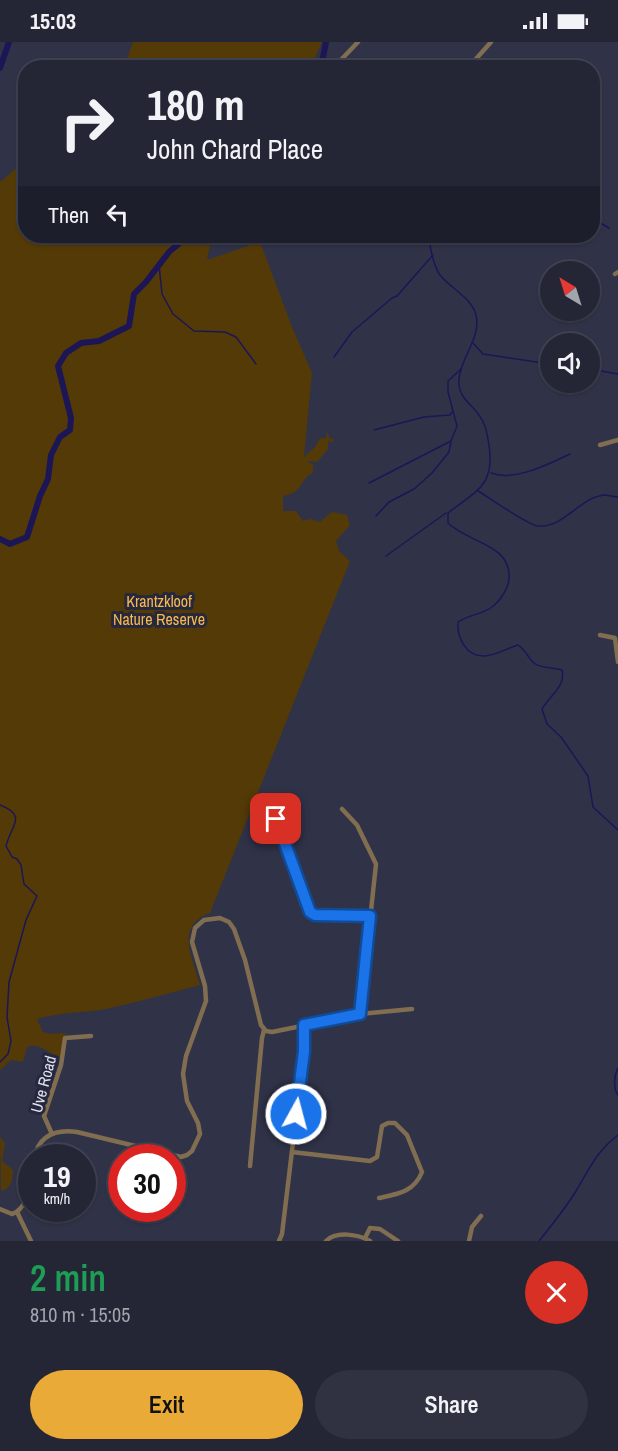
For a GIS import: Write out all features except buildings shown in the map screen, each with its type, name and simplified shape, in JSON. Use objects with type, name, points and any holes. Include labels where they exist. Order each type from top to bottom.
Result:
[{"type":"street","points":[[341,60],[358,42]]},
{"type":"street","points":[[475,59],[491,42]]},
{"type":"street","points":[[600,444],[618,440]]},
{"type":"street","points":[[600,635],[615,638],[618,662]]},
{"type":"street","points":[[342,809],[357,825],[375,862],[360,1014]]},
{"type":"street","points":[[276,819],[310,912],[315,915],[370,916]]},
{"type":"street","points":[[38,1144],[52,1134],[74,1131],[181,1157],[188,1155],[194,1148],[200,1130],[187,1101],[183,1074],[186,1056],[206,1001],[205,986],[192,942],[195,928],[206,919],[214,917],[224,919],[234,929],[264,1030],[250,1166]]},
{"type":"street","points":[[264,1030],[270,1032],[360,1014],[412,1009]]},
{"type":"street","points":[[279,1241],[282,1234],[304,1051],[304,1025]]},
{"type":"street","name":"Uve Road","points":[[52,1134],[45,1121],[45,1115],[61,1065],[65,1038],[91,1036]]},
{"type":"street","points":[[292,1152],[370,1161],[377,1157],[382,1126],[395,1123],[407,1135],[422,1172],[409,1189],[379,1198]]},
{"type":"street","points":[[0,1209],[7,1214],[17,1212],[31,1241]]},
{"type":"street","points":[[469,1241],[471,1227],[481,1216]]},
{"type":"street","points":[[326,1241],[335,1235],[367,1240],[370,1228],[375,1227],[398,1241]]},
{"type":"green space","points":[[133,42],[322,42],[314,60],[127,60]]},
{"type":"green space","name":"Krantzkloof Nature Reserve","points":[[18,167],[18,243],[211,243],[207,260],[260,243],[312,373],[304,457],[315,447],[320,438],[325,439],[328,432],[329,438],[334,439],[332,443],[328,440],[328,449],[317,462],[307,461],[313,465],[313,473],[295,492],[283,496],[283,511],[296,511],[303,521],[310,519],[320,522],[332,512],[347,515],[350,525],[336,541],[339,551],[350,561],[210,913],[192,926],[189,934],[191,954],[200,985],[106,1009],[37,1019],[43,1032],[65,1033],[63,1057],[37,1046],[27,1047],[23,1062],[11,1060],[0,1070],[0,182]]},
{"type":"green space","points":[[0,1137],[5,1143],[2,1161],[13,1170],[11,1183],[1,1191]]},
{"type":"waterway","points":[[0,68],[9,42]]},
{"type":"waterway","points":[[323,60],[326,42]]},
{"type":"waterway","points":[[600,223],[609,228]]},
{"type":"waterway","points":[[0,539],[10,544],[27,537],[48,479],[51,455],[60,437],[70,430],[71,418],[58,366],[66,353],[81,343],[99,341],[129,326],[134,294],[169,252],[180,243]]},
{"type":"waterway","points":[[429,243],[437,271],[470,303],[476,315],[476,333],[459,376],[459,385],[464,398],[476,411],[486,429],[490,459],[489,470],[482,486],[448,513],[448,523],[456,530],[487,545],[504,558],[508,567],[509,579],[501,598],[488,610],[458,622],[459,634],[468,650],[478,655],[485,656],[518,645],[537,665],[562,670],[562,681],[542,709],[547,724],[561,737],[588,776],[593,807],[618,830]]},
{"type":"waterway","points":[[334,357],[352,332],[397,296],[433,255]]},
{"type":"waterway","points":[[159,265],[162,294],[173,314],[194,331],[225,332],[236,337],[256,364]]},
{"type":"waterway","points":[[473,343],[483,354],[540,363]]},
{"type":"waterway","points":[[374,430],[424,417],[450,415],[453,411],[448,392],[448,381],[461,369]]},
{"type":"waterway","points":[[600,371],[618,374]]},
{"type":"waterway","points":[[369,483],[451,441],[457,426],[453,411]]},
{"type":"waterway","points":[[376,516],[389,502],[414,489],[432,473],[449,452],[451,441]]},
{"type":"waterway","points":[[491,473],[521,474],[570,454]]},
{"type":"waterway","points":[[478,491],[518,517],[538,526],[564,518],[595,497],[604,495],[618,497]]},
{"type":"waterway","points":[[386,556],[446,513]]},
{"type":"waterway","points":[[0,805],[9,809],[16,817],[6,846],[12,857],[17,859],[21,865],[24,884],[37,896],[26,920],[9,982],[7,1017],[11,1041],[8,1054],[0,1062]]},
{"type":"waterway","points":[[618,1068],[615,1082],[618,1095]]},
{"type":"waterway","points":[[539,1241],[576,1191],[599,1154],[618,1135]]},
{"type":"route","points":[[276,819],[309,911],[315,915],[370,916],[360,1014],[304,1025],[305,1041],[296,1114]]}]
